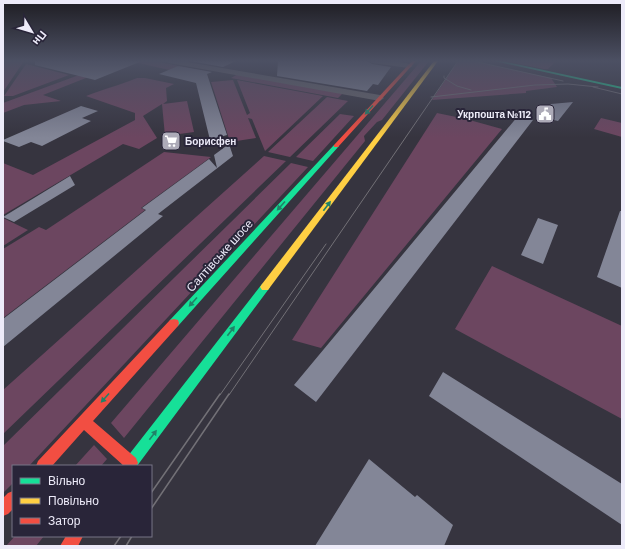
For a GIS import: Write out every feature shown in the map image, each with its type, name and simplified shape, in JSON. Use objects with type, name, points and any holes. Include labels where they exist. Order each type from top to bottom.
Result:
[{"type":"main road","name":"Салтівське шосе","points":[[44,465],[391,87]]},
{"type":"main road","points":[[84,421],[130,465],[417,87]]},
{"type":"main road","points":[[3,509],[12,499]]},
{"type":"main road","points":[[68,546],[75,537]]},
{"type":"street","points":[[316,87],[380,98]]},
{"type":"shaded area","points":[[10,87],[38,87],[13,96],[4,96]]},
{"type":"shaded area","points":[[47,87],[64,87],[43,95],[61,101],[24,105],[3,113],[3,103]]},
{"type":"shaded area","points":[[113,87],[169,87],[166,88],[167,101],[163,104],[187,101],[194,132],[165,136],[162,104],[143,116],[157,138],[139,149],[123,144],[3,215],[3,163],[33,175],[135,120],[135,113],[86,96]]},
{"type":"shaded area","points":[[212,87],[236,87],[247,115],[250,113],[240,87],[273,87],[323,96],[265,151],[252,119],[248,118],[256,138],[230,142]]},
{"type":"shaded area","points":[[277,87],[312,87],[344,92],[338,98]]},
{"type":"shaded area","points":[[399,87],[409,87],[382,120],[377,122],[364,136],[365,141],[124,438],[111,423]]},
{"type":"shaded area","points":[[441,87],[557,87],[526,91],[526,93],[432,100]]},
{"type":"shaded area","points":[[327,97],[348,101],[290,157],[268,152]]},
{"type":"shaded area","points":[[437,113],[502,129],[321,348],[292,340]]},
{"type":"shaded area","points":[[340,114],[354,116],[313,161],[296,157]]},
{"type":"shaded area","points":[[601,118],[622,123],[622,137],[594,129]]},
{"type":"shaded area","points":[[164,152],[211,157],[141,208],[145,210],[3,318],[3,249],[39,227],[46,230]]},
{"type":"shaded area","points":[[264,156],[286,161],[3,434],[3,390]]},
{"type":"shaded area","points":[[291,163],[308,167],[30,465],[12,465],[12,484],[3,493],[3,446]]},
{"type":"shaded area","points":[[3,218],[28,230],[3,246]]},
{"type":"shaded area","points":[[492,266],[622,326],[622,419],[455,329]]},
{"type":"shaded area","points":[[94,445],[107,459],[102,465],[76,465]]},
{"type":"shaded area","points":[[14,537],[43,537],[36,546],[6,546]]},
{"type":"building","points":[[197,87],[211,87],[227,135],[210,140]]},
{"type":"building","points":[[341,87],[371,87],[367,91]]},
{"type":"building","points":[[573,102],[558,121],[541,117],[551,104]]},
{"type":"building","points":[[81,106],[98,111],[82,118],[91,121],[42,146],[31,142],[19,147],[3,141],[3,140]]},
{"type":"building","points":[[518,116],[533,120],[316,402],[294,385]]},
{"type":"building","points":[[229,144],[233,156],[158,214],[163,216],[3,347],[3,319],[146,210],[142,208],[209,159],[217,168],[214,155]]},
{"type":"building","points":[[70,176],[75,185],[14,222],[3,217]]},
{"type":"building","points":[[620,211],[622,211],[622,288],[597,277]]},
{"type":"building","points":[[538,218],[558,225],[543,264],[521,255]]},
{"type":"building","points":[[443,372],[622,484],[622,525],[429,396]]},
{"type":"building","points":[[369,459],[415,497],[417,495],[453,525],[444,546],[315,546]]},
{"type":"tram line","points":[[434,97],[440,87]]},
{"type":"tram line","points":[[459,87],[471,90]]},
{"type":"tram line","points":[[434,97],[521,87]]},
{"type":"tram line","points":[[593,87],[622,94]]},
{"type":"tram line","points":[[229,395],[434,97]]},
{"type":"tram line","points":[[220,395],[326,244]]},
{"type":"tram line","points":[[152,492],[220,394]]},
{"type":"tram line","points":[[152,508],[229,394]]},
{"type":"tram line","points":[[114,546],[120,537]]},
{"type":"tram line","points":[[126,546],[131,537]]},
{"type":"traffic: fast","points":[[616,87],[622,88]]},
{"type":"traffic: fast","points":[[174,323],[336,146]]},
{"type":"traffic: fast","points":[[130,465],[265,287]]},
{"type":"traffic: slow","points":[[265,287],[417,87]]},
{"type":"traffic: jam","points":[[336,146],[390,87]]},
{"type":"traffic: jam","points":[[44,465],[174,323]]},
{"type":"traffic: jam","points":[[84,421],[131,463]]},
{"type":"traffic: jam","points":[[3,509],[12,499]]},
{"type":"traffic: jam","points":[[68,546],[75,537]]},
{"type":"place","name":"Укрпошта №112","points":[[545,114]]},
{"type":"place","name":"Борисфен","points":[[171,141]]}]
